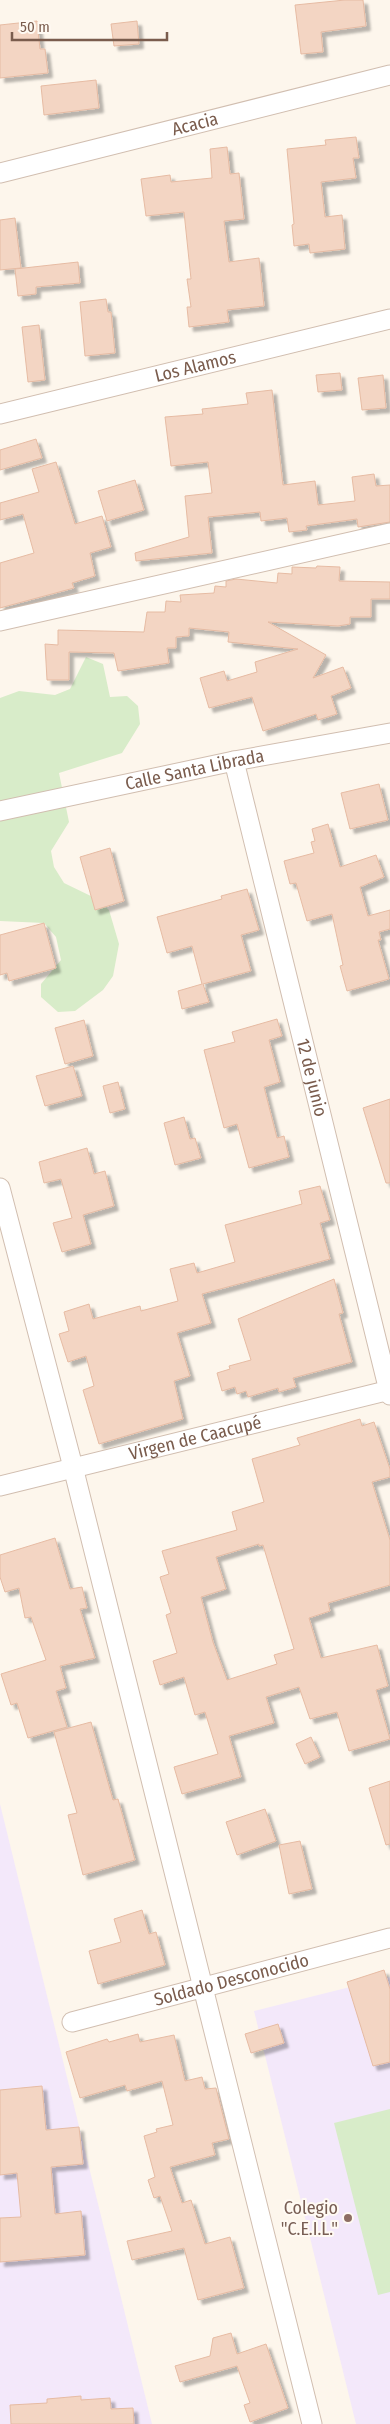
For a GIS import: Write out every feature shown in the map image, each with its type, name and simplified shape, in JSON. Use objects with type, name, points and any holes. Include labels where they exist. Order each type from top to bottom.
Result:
[{"type":"street","name":"Acacia","points":[[0,173],[390,75]]},
{"type":"street","name":"Los Alamos","points":[[0,414],[390,319]]},
{"type":"street","points":[[0,622],[390,533]]},
{"type":"street","name":"Calle Santa Librada","points":[[0,810],[234,761],[390,733]]},
{"type":"street","name":"12 de junio","points":[[234,761],[390,1392]]},
{"type":"street","points":[[0,1188],[73,1467],[312,2424]]},
{"type":"street","name":"Virgen de Caacupé","points":[[0,1486],[390,1392]]},
{"type":"street","name":"Soldado Desconocido","points":[[72,2022],[390,1938]]},
{"type":"shaded area","points":[[0,1804],[152,2424],[0,2424]]},
{"type":"shaded area","name":"Colegio \"C.E.I.L.\"","points":[[390,1977],[390,2424],[356,2424],[254,2011]]},
{"type":"green space","points":[[86,657],[103,664],[110,697],[127,696],[138,706],[140,724],[122,753],[59,773],[69,822],[51,851],[54,867],[64,883],[97,899],[109,910],[119,944],[113,976],[103,990],[75,1011],[58,1012],[41,997],[41,984],[61,960],[56,937],[44,923],[0,921],[0,698],[19,691],[55,695],[70,689]]},
{"type":"green space","points":[[390,2109],[390,2292],[378,2295],[334,2123]]},
{"type":"building","points":[[363,0],[366,26],[321,32],[323,52],[301,54],[295,5]]},
{"type":"building","points":[[37,21],[40,49],[45,49],[48,73],[0,78],[0,25]]},
{"type":"building","points":[[137,21],[139,44],[114,46],[111,24]]},
{"type":"building","points":[[96,80],[99,108],[44,115],[41,86]]},
{"type":"building","points":[[356,137],[359,158],[353,158],[356,178],[321,182],[325,217],[342,215],[345,249],[310,253],[309,244],[294,246],[292,225],[294,224],[287,149],[326,145],[325,140]]},
{"type":"building","points":[[227,147],[230,174],[239,173],[244,219],[224,221],[229,262],[259,258],[264,306],[227,310],[229,322],[189,327],[187,307],[191,307],[187,279],[191,279],[184,212],[146,216],[141,179],[170,175],[171,182],[212,178],[210,149]]},
{"type":"building","points":[[15,218],[21,268],[0,270],[0,220]]},
{"type":"building","points":[[78,262],[80,283],[36,287],[36,294],[18,296],[15,269]]},
{"type":"building","points":[[106,299],[108,312],[111,312],[115,353],[85,356],[80,302]]},
{"type":"building","points":[[39,325],[45,380],[28,382],[22,327]]},
{"type":"building","points":[[340,373],[342,390],[318,392],[316,375]]},
{"type":"building","points":[[383,375],[386,408],[362,410],[358,378]]},
{"type":"building","points":[[272,390],[283,485],[315,481],[318,505],[355,501],[352,477],[374,474],[376,486],[390,485],[390,522],[358,527],[357,519],[306,526],[307,530],[289,532],[287,518],[261,521],[260,512],[208,517],[212,553],[136,561],[135,553],[189,537],[185,496],[212,493],[208,462],[171,466],[165,417],[203,414],[202,409],[248,404],[246,393]]},
{"type":"building","points":[[36,439],[42,458],[0,470],[0,450]]},
{"type":"building","points":[[56,462],[75,524],[102,516],[111,547],[90,553],[95,576],[72,583],[74,588],[0,608],[0,563],[34,553],[23,514],[0,520],[0,503],[39,492],[32,469]]},
{"type":"building","points":[[135,480],[144,510],[107,521],[98,491]]},
{"type":"building","points":[[317,566],[340,567],[339,581],[390,582],[390,599],[371,599],[371,617],[350,617],[350,624],[338,626],[268,622],[326,655],[313,678],[343,667],[351,688],[331,696],[337,714],[318,720],[316,714],[263,731],[252,697],[209,708],[200,678],[224,671],[227,681],[257,672],[255,662],[298,649],[228,642],[229,632],[189,628],[189,636],[176,637],[176,648],[167,648],[169,663],[118,671],[114,653],[69,652],[69,680],[47,680],[45,644],[58,645],[58,630],[144,632],[147,612],[165,612],[166,601],[181,602],[180,595],[214,593],[215,586],[226,587],[226,581],[236,579],[277,583],[278,573],[292,574],[292,567],[316,568]]},
{"type":"building","points":[[379,784],[388,820],[350,829],[341,793]]},
{"type":"building","points":[[328,824],[340,867],[376,855],[384,877],[360,887],[368,916],[390,910],[390,929],[379,932],[381,940],[378,940],[389,979],[347,991],[340,966],[343,965],[332,914],[307,921],[296,883],[290,884],[284,861],[314,853],[311,842],[315,841],[312,829]]},
{"type":"building","points":[[110,848],[124,901],[95,910],[80,857]]},
{"type":"building","points":[[247,889],[259,930],[241,935],[251,971],[203,984],[209,1002],[182,1009],[178,991],[202,984],[192,946],[167,953],[157,917],[222,899],[221,896]]},
{"type":"building","points":[[44,923],[56,968],[9,981],[7,973],[0,975],[0,935]]},
{"type":"building","points":[[277,1019],[282,1036],[269,1040],[280,1082],[264,1087],[277,1138],[284,1136],[289,1157],[249,1168],[237,1124],[224,1128],[204,1050],[235,1042],[232,1032]]},
{"type":"building","points":[[84,1020],[93,1056],[65,1064],[55,1028]]},
{"type":"building","points":[[73,1066],[82,1096],[45,1106],[36,1076]]},
{"type":"building","points":[[118,1082],[125,1109],[110,1113],[103,1086]]},
{"type":"building","points":[[390,1099],[390,1183],[386,1183],[363,1108]]},
{"type":"building","points":[[184,1117],[190,1139],[195,1138],[201,1158],[175,1165],[164,1123]]},
{"type":"building","points":[[87,1148],[94,1174],[105,1171],[114,1206],[83,1215],[91,1244],[62,1252],[53,1223],[72,1218],[61,1179],[44,1183],[39,1162]]},
{"type":"building","points":[[320,1186],[330,1220],[320,1223],[330,1259],[202,1294],[211,1323],[177,1333],[190,1376],[174,1381],[183,1419],[99,1444],[83,1390],[94,1386],[86,1356],[68,1362],[59,1334],[69,1331],[64,1312],[89,1304],[93,1319],[140,1306],[141,1311],[178,1301],[170,1269],[194,1263],[197,1273],[235,1262],[225,1225],[302,1204],[299,1191]]},
{"type":"building","points":[[334,1279],[343,1313],[339,1314],[352,1362],[293,1378],[296,1387],[279,1392],[278,1388],[248,1397],[246,1391],[237,1394],[235,1387],[222,1391],[217,1373],[230,1369],[229,1366],[251,1360],[238,1319]]},
{"type":"building","points":[[360,1419],[362,1426],[374,1422],[390,1469],[390,1477],[372,1482],[390,1540],[390,1585],[328,1603],[330,1611],[309,1618],[321,1658],[377,1645],[388,1686],[376,1690],[390,1739],[349,1751],[337,1712],[310,1719],[299,1687],[266,1697],[274,1723],[229,1736],[241,1777],[182,1794],[174,1767],[218,1754],[205,1712],[195,1715],[184,1677],[160,1685],[153,1661],[177,1653],[166,1615],[171,1613],[160,1577],[169,1574],[162,1551],[237,1530],[232,1512],[264,1502],[252,1459],[300,1445],[297,1438]],"holes":[[[259,1544],[259,1546],[263,1545],[294,1649],[274,1655],[277,1664],[227,1680],[213,1642],[201,1597],[226,1589],[216,1557]]]},
{"type":"building","points":[[55,1538],[70,1589],[82,1587],[87,1608],[80,1609],[95,1658],[60,1666],[66,1688],[56,1691],[67,1727],[28,1738],[17,1703],[11,1705],[1,1674],[46,1660],[31,1617],[25,1618],[19,1588],[5,1592],[0,1577],[0,1555]]},
{"type":"building","points":[[91,1722],[113,1800],[118,1799],[135,1860],[83,1875],[68,1815],[77,1813],[54,1732]]},
{"type":"building","points":[[311,1737],[320,1757],[305,1764],[296,1744]]},
{"type":"building","points":[[390,1781],[390,1844],[386,1845],[369,1788]]},
{"type":"building","points":[[265,1809],[276,1841],[237,1855],[226,1822]]},
{"type":"building","points":[[300,1841],[312,1889],[289,1894],[279,1845]]},
{"type":"building","points":[[142,1910],[149,1934],[156,1932],[165,1965],[98,1984],[89,1951],[121,1942],[114,1919]]},
{"type":"building","points":[[384,1970],[390,1989],[390,2062],[373,2066],[347,1982]]},
{"type":"building","points":[[278,2024],[284,2043],[251,2053],[245,2034]]},
{"type":"building","points":[[138,2034],[140,2042],[174,2035],[185,2081],[202,2077],[205,2089],[216,2088],[229,2139],[212,2143],[215,2155],[170,2167],[182,2203],[191,2200],[205,2244],[230,2237],[244,2288],[198,2300],[184,2248],[132,2260],[127,2241],[172,2231],[160,2196],[154,2198],[148,2180],[155,2177],[144,2136],[157,2132],[156,2129],[173,2125],[162,2081],[127,2091],[125,2085],[80,2098],[66,2052],[107,2039],[109,2042]]},
{"type":"building","points":[[42,2086],[46,2130],[79,2127],[83,2164],[51,2167],[55,2214],[81,2211],[85,2255],[0,2262],[0,2218],[21,2217],[17,2173],[0,2175],[0,2090]]},
{"type":"building","points":[[231,2333],[237,2354],[266,2344],[288,2408],[250,2422],[244,2405],[250,2403],[237,2366],[180,2382],[175,2366],[210,2356],[213,2338]]},
{"type":"building","points":[[81,2396],[81,2400],[110,2398],[111,2409],[133,2408],[134,2424],[11,2424],[10,2405],[47,2403],[47,2399]]},
{"type":"place","name":"Colegio \"C.E.I.L.\"","points":[[348,2218]]}]
